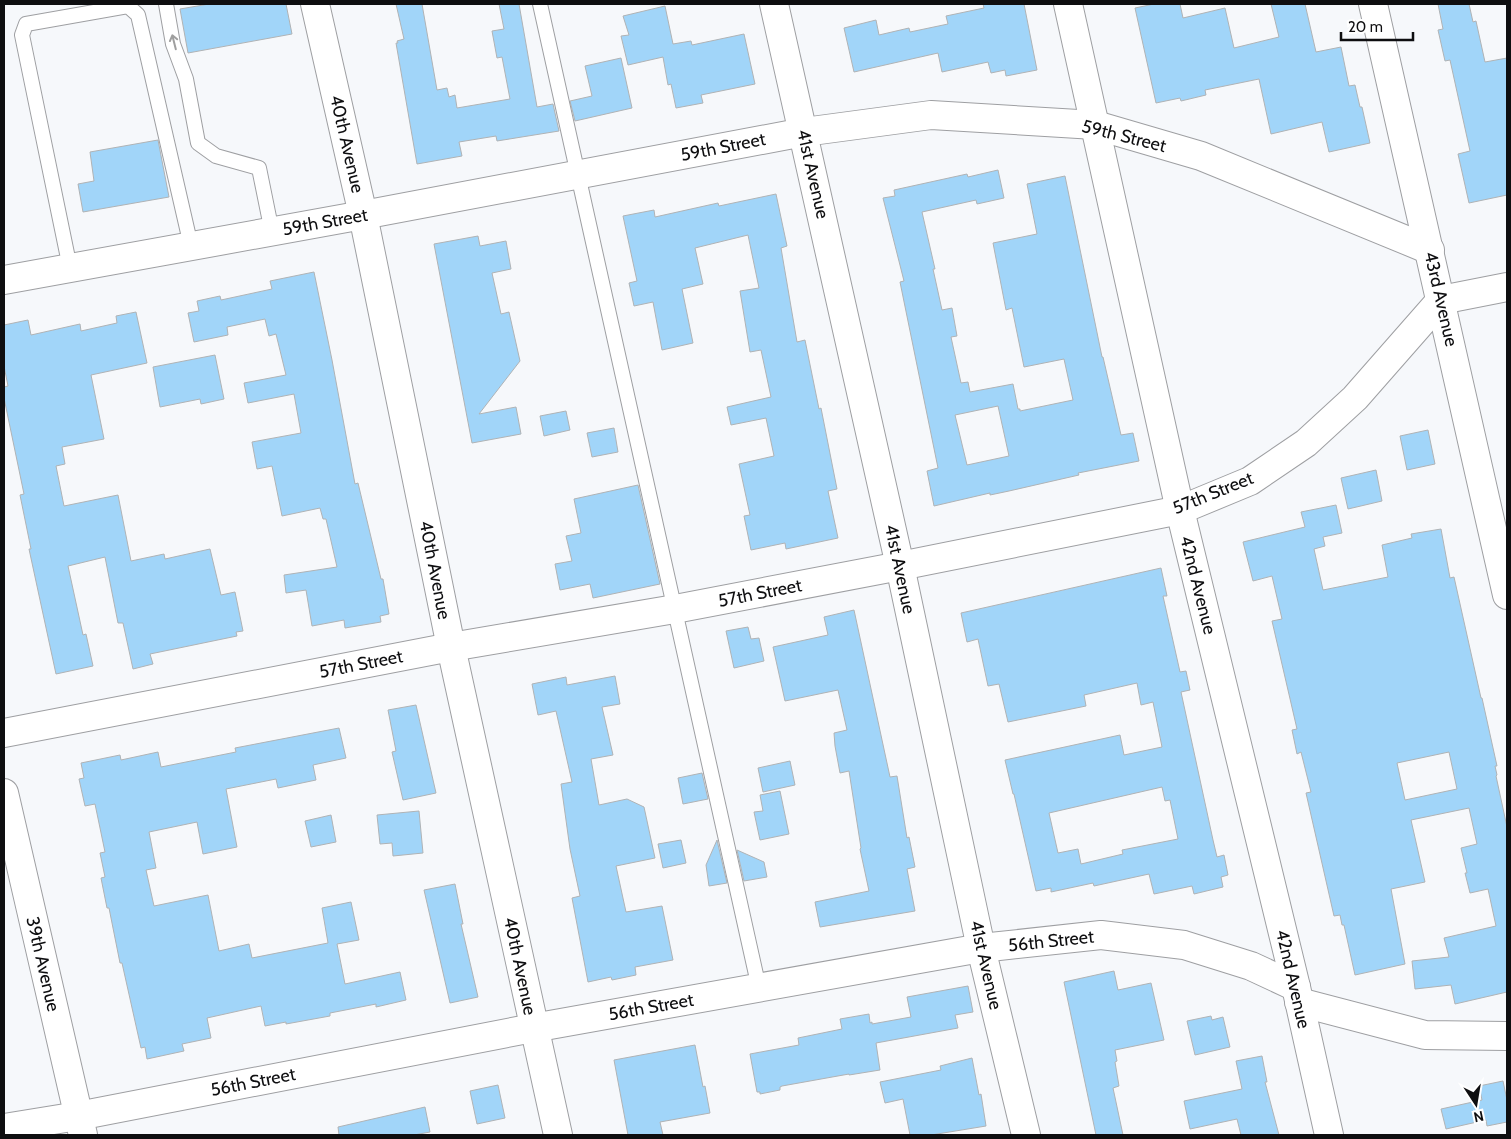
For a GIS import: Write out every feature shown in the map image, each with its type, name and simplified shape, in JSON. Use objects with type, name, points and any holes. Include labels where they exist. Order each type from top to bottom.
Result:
[{"type":"street","name":"40th Avenue","points":[[315,4],[363,215],[451,647],[533,1028],[558,1135]]},
{"type":"street","name":"41st Avenue","points":[[774,4],[900,566],[981,948],[1026,1135]]},
{"type":"street","name":"42nd Avenue","points":[[1068,4],[1180,510],[1297,994],[1329,1135]]},
{"type":"street","name":"43rd Avenue","points":[[1373,4],[1507,594]]},
{"type":"street","name":"59th Street","points":[[4,280],[272,232],[804,132],[931,115],[1095,125],[1201,156],[1430,250]]},
{"type":"street","points":[[1441,300],[1507,287]]},
{"type":"street","name":"57th Street","points":[[4,733],[451,647],[675,609],[1180,510],[1250,481],[1306,443],[1355,398],[1441,300]]},
{"type":"street","name":"39th Avenue","points":[[4,793],[81,1125]]},
{"type":"street","name":"56th Street","points":[[4,1128],[81,1125],[533,1028],[981,948],[1101,935],[1184,945],[1251,966],[1297,994],[1425,1035],[1507,1036]]},
{"type":"lane","points":[[166,4],[173,44],[186,79],[198,143],[216,156],[258,168],[272,232]]},
{"type":"lane","points":[[540,4],[759,988]]},
{"type":"lane","points":[[70,268],[22,35],[26,24],[128,6],[138,15],[191,246]]},
{"type":"building","points":[[209,4],[286,4],[292,34],[188,53],[180,9]]},
{"type":"building","points":[[396,4],[422,4],[437,90],[447,88],[449,97],[455,95],[457,108],[510,99],[502,57],[497,58],[492,31],[504,29],[499,4],[519,4],[537,107],[553,104],[559,131],[497,141],[496,136],[459,142],[462,156],[417,164],[396,43],[404,39]]},
{"type":"building","points":[[983,4],[1024,4],[1037,70],[1006,76],[1005,70],[991,73],[988,62],[942,72],[938,53],[854,72],[844,28],[876,20],[879,35],[909,28],[910,32],[948,24],[946,16],[984,8]]},
{"type":"building","points":[[1154,4],[1180,4],[1183,18],[1225,8],[1234,48],[1279,37],[1271,4],[1305,4],[1316,52],[1341,47],[1349,86],[1355,85],[1370,143],[1329,152],[1322,122],[1271,134],[1259,79],[1205,90],[1206,95],[1181,101],[1180,98],[1156,103],[1135,8]]},
{"type":"building","points":[[1438,4],[1469,4],[1473,22],[1476,21],[1485,62],[1507,58],[1507,195],[1469,203],[1458,154],[1470,151],[1450,60],[1445,61],[1438,30],[1443,29]]},
{"type":"building","points":[[665,6],[673,44],[691,41],[692,45],[744,34],[755,84],[701,95],[703,103],[676,108],[671,84],[668,85],[663,57],[628,65],[621,36],[629,35],[623,16]]},
{"type":"building","points":[[621,58],[632,108],[575,121],[570,101],[592,96],[585,66]]},
{"type":"building","points":[[158,140],[169,197],[83,212],[78,184],[94,181],[90,152]]},
{"type":"building","points":[[998,170],[1004,198],[977,204],[976,200],[922,212],[942,310],[952,308],[957,336],[951,337],[961,383],[968,382],[970,392],[1013,384],[1020,411],[1073,400],[1064,359],[1024,367],[1012,308],[1006,310],[993,243],[1037,234],[1027,184],[1065,176],[1102,357],[1121,435],[1133,433],[1139,461],[934,506],[927,471],[938,468],[900,282],[904,281],[883,198],[895,196],[894,190],[967,174],[968,177]],"holes":[[[998,406],[1009,456],[967,465],[955,415]]]},
{"type":"building","points":[[776,194],[787,246],[781,248],[797,342],[805,340],[837,489],[828,491],[838,538],[786,549],[785,543],[751,550],[744,516],[750,515],[739,464],[774,456],[766,418],[731,425],[727,407],[771,397],[761,350],[750,352],[740,291],[759,288],[748,235],[695,248],[703,284],[682,289],[693,343],[662,350],[653,302],[634,306],[629,283],[637,281],[623,216],[654,210],[655,217],[718,203],[719,206]]},
{"type":"building","points":[[478,236],[480,246],[506,241],[511,269],[492,273],[501,314],[509,312],[520,361],[479,414],[516,407],[521,434],[472,443],[434,244]]},
{"type":"building","points":[[314,272],[355,484],[358,483],[381,579],[383,579],[389,614],[380,616],[381,622],[345,628],[344,620],[312,626],[306,590],[286,593],[284,575],[337,567],[326,519],[323,519],[320,508],[282,516],[272,466],[257,469],[252,442],[301,433],[294,394],[248,403],[244,383],[286,375],[276,334],[269,336],[265,319],[227,327],[228,335],[194,342],[188,313],[199,311],[197,301],[220,296],[221,300],[272,289],[270,281]]},
{"type":"building","points":[[136,312],[147,363],[91,375],[104,439],[62,447],[65,464],[56,466],[64,506],[118,495],[131,561],[164,554],[165,559],[210,549],[221,595],[235,592],[243,631],[236,632],[237,636],[150,654],[153,664],[133,669],[123,623],[118,623],[105,557],[68,566],[83,635],[86,634],[93,666],[56,674],[29,549],[31,549],[20,495],[24,494],[4,398],[4,387],[8,386],[4,366],[4,325],[28,320],[31,335],[80,324],[81,331],[117,323],[116,316]]},
{"type":"building","points":[[215,355],[224,399],[201,404],[200,399],[160,407],[153,367]]},
{"type":"building","points":[[566,411],[570,430],[544,436],[540,416]]},
{"type":"building","points":[[614,428],[618,452],[592,457],[587,433]]},
{"type":"building","points":[[1428,430],[1435,464],[1407,470],[1400,436]]},
{"type":"building","points":[[1376,470],[1382,501],[1348,509],[1341,478]]},
{"type":"building","points":[[638,485],[660,584],[593,598],[590,584],[560,590],[555,564],[572,561],[566,536],[581,533],[574,499]]},
{"type":"building","points":[[1336,505],[1342,533],[1323,537],[1325,546],[1314,549],[1323,590],[1388,577],[1382,545],[1412,538],[1411,534],[1441,529],[1450,578],[1454,577],[1482,698],[1497,766],[1495,766],[1496,776],[1507,827],[1507,992],[1455,1004],[1451,985],[1415,989],[1412,961],[1449,957],[1444,938],[1496,926],[1488,889],[1470,893],[1465,873],[1467,873],[1461,848],[1477,844],[1469,808],[1411,820],[1425,882],[1391,889],[1405,964],[1355,975],[1344,925],[1342,925],[1340,915],[1334,916],[1306,793],[1311,792],[1301,752],[1297,754],[1292,730],[1297,729],[1272,621],[1282,619],[1272,576],[1253,581],[1243,542],[1305,527],[1301,512]],"holes":[[[1449,752],[1457,789],[1405,800],[1397,763]]]},
{"type":"building","points":[[1161,568],[1167,596],[1163,596],[1180,672],[1186,671],[1190,690],[1181,692],[1213,840],[1217,857],[1224,855],[1228,875],[1221,877],[1223,887],[1194,894],[1192,886],[1154,894],[1149,874],[1094,886],[1093,883],[1051,892],[1051,888],[1036,891],[1005,760],[1120,735],[1124,755],[1162,747],[1153,702],[1141,705],[1137,683],[1084,695],[1086,706],[1008,722],[999,684],[988,686],[978,639],[967,642],[961,613]],"holes":[[[1162,787],[1165,801],[1170,800],[1178,839],[1122,850],[1123,854],[1081,864],[1078,849],[1058,853],[1049,813]]]},
{"type":"building","points":[[854,610],[890,777],[897,776],[907,838],[909,837],[915,867],[907,869],[915,911],[820,927],[815,902],[869,891],[860,849],[849,771],[840,773],[835,746],[834,733],[847,730],[838,690],[785,701],[773,647],[828,635],[824,617]]},
{"type":"building","points":[[748,627],[751,639],[759,638],[764,661],[734,668],[726,631]]},
{"type":"building","points":[[615,676],[620,704],[602,707],[613,755],[591,759],[599,805],[627,799],[644,807],[655,858],[616,866],[626,912],[662,906],[673,960],[635,967],[636,975],[612,980],[611,977],[588,982],[572,898],[580,896],[570,849],[561,784],[572,782],[556,711],[538,715],[532,684],[566,677],[567,685]]},
{"type":"building","points":[[416,705],[436,793],[403,800],[392,752],[396,751],[388,710]]},
{"type":"building","points":[[339,728],[346,758],[313,765],[316,780],[278,788],[276,779],[226,789],[237,847],[203,854],[197,822],[149,832],[156,868],[146,870],[154,906],[208,895],[219,951],[249,944],[252,958],[328,943],[322,908],[351,902],[359,940],[337,944],[345,984],[400,972],[406,1000],[376,1007],[376,1004],[330,1013],[330,1016],[265,1026],[261,1006],[207,1018],[211,1038],[182,1044],[184,1051],[147,1059],[145,1047],[141,1048],[122,963],[120,963],[109,908],[107,908],[101,878],[105,877],[100,853],[105,852],[95,804],[85,806],[79,779],[84,778],[81,763],[120,755],[121,760],[158,752],[161,767],[236,752],[235,748]]},
{"type":"building","points":[[790,761],[795,785],[763,792],[758,768]]},
{"type":"building","points":[[702,773],[708,799],[683,804],[678,778]]},
{"type":"building","points":[[780,791],[789,834],[760,840],[754,812],[763,811],[760,795]]},
{"type":"building","points":[[419,811],[423,853],[393,856],[392,843],[380,844],[377,815]]},
{"type":"building","points":[[331,815],[336,842],[311,847],[305,821]]},
{"type":"building","points":[[681,840],[686,863],[663,868],[658,844]]},
{"type":"building","points":[[717,840],[727,883],[709,886],[706,865]]},
{"type":"building","points":[[737,850],[764,862],[767,877],[744,881]]},
{"type":"building","points":[[455,884],[463,924],[461,924],[478,997],[450,1003],[424,890]]},
{"type":"building","points":[[1114,971],[1118,990],[1151,983],[1164,1040],[1115,1050],[1119,1086],[1113,1088],[1123,1135],[1096,1135],[1064,982]]},
{"type":"building","points":[[968,986],[973,1012],[955,1015],[958,1028],[876,1043],[880,1070],[782,1086],[780,1090],[760,1094],[760,1092],[757,1092],[750,1054],[799,1045],[798,1038],[842,1029],[840,1019],[869,1014],[870,1023],[872,1022],[872,1024],[911,1017],[907,997]]},
{"type":"building","points":[[1211,1016],[1212,1020],[1223,1017],[1230,1047],[1195,1055],[1187,1021]]},
{"type":"building","points":[[695,1045],[710,1113],[660,1122],[663,1135],[628,1135],[614,1060]]},
{"type":"building","points":[[1262,1056],[1267,1082],[1265,1082],[1279,1135],[1241,1135],[1237,1119],[1190,1129],[1184,1101],[1242,1089],[1236,1061]]},
{"type":"building","points":[[972,1058],[979,1095],[981,1094],[986,1126],[931,1135],[910,1135],[903,1099],[885,1103],[880,1082],[941,1070],[940,1066]]},
{"type":"building","points":[[1503,1081],[1507,1100],[1507,1122],[1487,1126],[1486,1120],[1446,1129],[1441,1109],[1482,1100],[1479,1086]]},
{"type":"building","points":[[498,1085],[505,1118],[477,1124],[470,1091]]},
{"type":"building","points":[[425,1107],[430,1132],[414,1135],[339,1135],[338,1127]]}]
